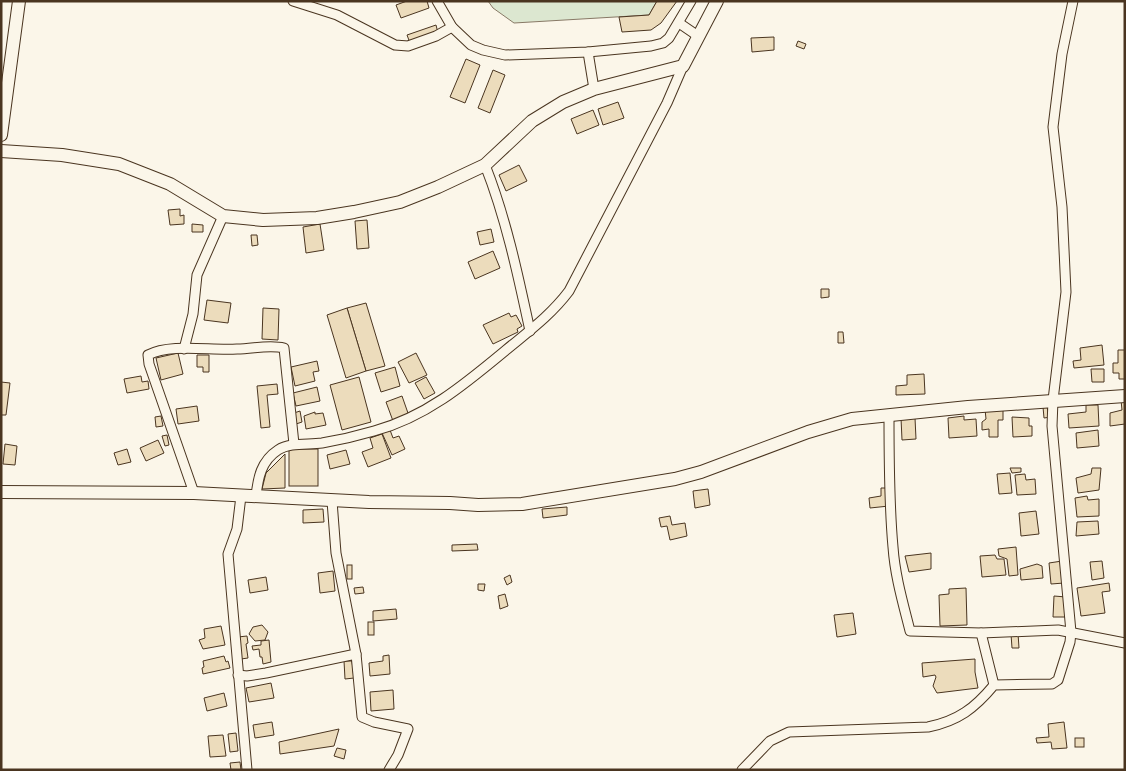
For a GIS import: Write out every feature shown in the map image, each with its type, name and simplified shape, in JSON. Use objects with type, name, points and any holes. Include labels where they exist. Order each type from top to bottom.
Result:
[{"type":"street","points":[[1,135],[19,1]]},
{"type":"street","points":[[294,1],[338,15],[395,45],[408,46],[436,36],[452,27]]},
{"type":"street","points":[[436,1],[452,27],[471,45],[505,55],[588,52],[651,46],[663,43],[669,38],[691,1]]},
{"type":"street","points":[[256,496],[258,478],[264,463],[278,450],[294,444],[320,443],[352,437],[391,427],[416,416],[462,386],[555,309],[570,291],[667,103],[683,66],[717,1]]},
{"type":"street","points":[[994,685],[1052,684],[1058,680],[1070,642],[1071,632],[1052,426],[1053,400],[1066,292],[1062,207],[1053,127],[1062,54],[1072,1]]},
{"type":"street","points":[[679,23],[698,36]]},
{"type":"street","points":[[588,52],[594,89]]},
{"type":"street","points":[[1,151],[62,155],[119,164],[170,184],[223,216],[263,220],[308,218],[354,212],[400,202],[438,187],[485,165],[532,121],[563,102],[594,89],[683,66]]},
{"type":"street","points":[[485,165],[494,186],[518,275],[530,331]]},
{"type":"street","points":[[184,349],[193,314],[197,275],[223,216]]},
{"type":"street","points":[[194,493],[149,364],[148,355],[184,349],[237,350],[275,346],[284,348],[294,444]]},
{"type":"street","points":[[1,492],[194,493],[332,501],[478,505],[522,504],[675,479],[701,472],[808,432],[852,419],[968,407],[1125,396]]},
{"type":"street","points":[[889,416],[889,487],[893,548],[896,573],[910,631],[981,633],[1058,630],[1125,643]]},
{"type":"street","points":[[241,496],[237,528],[228,554],[247,770]]},
{"type":"street","points":[[332,501],[336,553],[356,654],[362,717],[374,722],[408,729],[398,755],[389,770]]},
{"type":"street","points":[[981,633],[994,685]]},
{"type":"street","points":[[238,675],[247,676],[266,673],[356,654]]},
{"type":"street","points":[[745,768],[770,741],[788,732],[939,725],[967,713],[982,700],[994,685]]},
{"type":"green space","points":[[488,1],[657,1],[649,15],[514,23],[493,8]]},
{"type":"building","points":[[407,1],[427,1],[429,8],[401,18],[396,5]]},
{"type":"building","points":[[657,1],[677,1],[661,23],[651,30],[622,32],[619,17],[649,15]]},
{"type":"building","points":[[436,25],[438,33],[410,43],[407,35]]},
{"type":"building","points":[[774,37],[774,50],[752,52],[751,38]]},
{"type":"building","points":[[798,41],[806,44],[804,49],[796,46]]},
{"type":"building","points":[[466,59],[480,65],[465,103],[450,97]]},
{"type":"building","points":[[493,70],[505,75],[490,113],[478,108]]},
{"type":"building","points":[[618,102],[624,118],[603,125],[598,109]]},
{"type":"building","points":[[593,110],[599,125],[577,134],[571,119]]},
{"type":"building","points":[[519,165],[527,181],[506,191],[499,175]]},
{"type":"building","points":[[180,209],[180,216],[184,215],[184,224],[170,225],[168,210]]},
{"type":"building","points":[[367,220],[369,248],[357,249],[355,221]]},
{"type":"building","points":[[192,224],[203,225],[203,232],[192,232]]},
{"type":"building","points":[[320,224],[324,250],[306,253],[303,227]]},
{"type":"building","points":[[491,229],[494,242],[480,245],[477,232]]},
{"type":"building","points":[[251,235],[257,235],[258,245],[252,246]]},
{"type":"building","points":[[493,251],[500,268],[475,279],[468,262]]},
{"type":"building","points":[[821,289],[829,289],[829,297],[821,298]]},
{"type":"building","points":[[207,300],[231,303],[228,323],[204,320]]},
{"type":"building","points":[[366,303],[385,366],[366,371],[347,308]]},
{"type":"building","points":[[263,308],[279,309],[278,340],[262,339]]},
{"type":"building","points":[[347,308],[366,371],[346,378],[327,315]]},
{"type":"building","points":[[509,313],[511,317],[516,315],[522,326],[517,329],[518,332],[493,344],[483,325]]},
{"type":"building","points":[[838,332],[843,332],[844,343],[838,343]]},
{"type":"building","points":[[1102,345],[1104,365],[1074,368],[1073,361],[1081,360],[1080,348]]},
{"type":"building","points":[[1118,350],[1125,350],[1125,379],[1119,379],[1119,373],[1113,373],[1113,363],[1118,363]]},
{"type":"building","points":[[178,353],[183,374],[161,380],[156,358]]},
{"type":"building","points":[[416,353],[427,375],[409,383],[398,362]]},
{"type":"building","points":[[197,355],[209,355],[209,372],[203,372],[203,367],[197,367]]},
{"type":"building","points":[[317,361],[319,371],[313,372],[315,381],[295,386],[291,367]]},
{"type":"building","points":[[395,367],[400,386],[381,392],[375,373]]},
{"type":"building","points":[[1091,369],[1104,369],[1104,382],[1092,382]]},
{"type":"building","points":[[924,374],[925,394],[896,395],[896,386],[907,385],[907,375]]},
{"type":"building","points":[[141,376],[142,382],[148,381],[149,389],[127,393],[124,379]]},
{"type":"building","points":[[359,377],[371,422],[342,430],[330,385]]},
{"type":"building","points":[[426,377],[435,393],[424,399],[415,383]]},
{"type":"building","points":[[1,382],[10,383],[6,415],[1,415]]},
{"type":"building","points":[[277,384],[278,394],[267,395],[270,427],[261,428],[257,386]]},
{"type":"building","points":[[317,387],[320,401],[296,406],[293,393]]},
{"type":"building","points":[[402,396],[409,416],[393,421],[386,402]]},
{"type":"building","points":[[1121,400],[1125,400],[1125,424],[1110,426],[1110,413],[1122,410]]},
{"type":"building","points":[[1086,405],[1098,405],[1099,426],[1069,428],[1068,414],[1086,412]]},
{"type":"building","points":[[197,406],[199,421],[178,424],[176,409]]},
{"type":"building","points":[[1047,406],[1051,417],[1044,418],[1043,407]]},
{"type":"building","points":[[985,409],[1003,409],[1003,420],[998,420],[998,437],[989,437],[989,429],[982,430],[982,422],[986,419]]},
{"type":"building","points":[[300,411],[302,422],[296,424],[294,413]]},
{"type":"building","points":[[315,412],[315,414],[323,413],[326,425],[306,429],[304,416]]},
{"type":"building","points":[[161,416],[163,426],[156,427],[155,417]]},
{"type":"building","points":[[964,416],[964,420],[976,419],[977,436],[949,438],[948,418]]},
{"type":"building","points":[[1012,417],[1029,418],[1029,426],[1032,426],[1032,436],[1013,437]]},
{"type":"building","points":[[901,418],[915,418],[916,439],[902,440]]},
{"type":"building","points":[[390,430],[393,438],[399,436],[405,449],[392,455],[382,433]]},
{"type":"building","points":[[1098,430],[1099,446],[1077,448],[1076,433]]},
{"type":"building","points":[[382,434],[391,458],[368,467],[362,452],[373,448],[370,438]]},
{"type":"building","points":[[167,435],[169,445],[165,446],[162,436]]},
{"type":"building","points":[[158,440],[164,453],[146,461],[140,448]]},
{"type":"building","points":[[5,444],[17,446],[15,465],[3,464]]},
{"type":"building","points":[[127,449],[131,462],[118,465],[114,453]]},
{"type":"building","points":[[289,449],[318,449],[318,486],[289,486]]},
{"type":"building","points":[[346,450],[350,464],[330,469],[327,455]]},
{"type":"building","points":[[285,454],[285,488],[262,489],[266,473]]},
{"type":"building","points":[[1010,468],[1021,468],[1021,472],[1012,473]]},
{"type":"building","points":[[1092,468],[1101,468],[1099,490],[1078,493],[1076,478],[1091,474]]},
{"type":"building","points":[[1010,473],[1012,493],[999,494],[997,474]]},
{"type":"building","points":[[1025,474],[1026,480],[1035,479],[1036,494],[1017,495],[1015,475]]},
{"type":"building","points":[[881,488],[887,488],[889,506],[870,508],[869,498],[881,496]]},
{"type":"building","points":[[708,489],[710,505],[695,508],[693,491]]},
{"type":"building","points":[[1087,496],[1088,500],[1099,499],[1099,516],[1077,517],[1075,498]]},
{"type":"building","points":[[567,507],[567,515],[543,518],[542,509]]},
{"type":"building","points":[[323,509],[324,522],[303,523],[303,510]]},
{"type":"building","points":[[1036,511],[1039,534],[1021,536],[1019,513]]},
{"type":"building","points":[[670,516],[672,525],[685,523],[687,536],[670,540],[667,526],[661,527],[659,518]]},
{"type":"building","points":[[1098,521],[1099,534],[1076,536],[1077,522]]},
{"type":"building","points":[[477,544],[478,550],[452,551],[452,545]]},
{"type":"building","points":[[1016,547],[1018,575],[1009,576],[1007,559],[999,556],[998,549]]},
{"type":"building","points":[[931,553],[931,569],[909,572],[905,556]]},
{"type":"building","points":[[995,555],[997,559],[1004,559],[1006,575],[982,577],[980,556]]},
{"type":"building","points":[[1062,561],[1064,583],[1051,584],[1049,563]]},
{"type":"building","points":[[1102,561],[1104,578],[1092,580],[1090,562]]},
{"type":"building","points":[[1037,564],[1042,566],[1043,578],[1021,580],[1020,569]]},
{"type":"building","points":[[347,565],[352,565],[352,579],[347,579]]},
{"type":"building","points":[[333,571],[335,591],[320,593],[318,573]]},
{"type":"building","points":[[510,575],[512,582],[507,585],[504,578]]},
{"type":"building","points":[[266,577],[268,590],[250,593],[248,580]]},
{"type":"building","points":[[1109,583],[1110,591],[1102,592],[1105,613],[1081,616],[1077,588]]},
{"type":"building","points":[[478,584],[485,584],[484,591],[478,590]]},
{"type":"building","points":[[363,587],[364,593],[355,594],[354,588]]},
{"type":"building","points":[[966,588],[967,625],[940,626],[939,595],[949,594],[949,589]]},
{"type":"building","points":[[505,594],[508,606],[500,609],[498,596]]},
{"type":"building","points":[[1054,596],[1066,597],[1065,617],[1053,617]]},
{"type":"building","points":[[396,609],[397,619],[373,621],[373,611]]},
{"type":"building","points":[[853,613],[856,634],[837,637],[834,615]]},
{"type":"building","points":[[368,622],[374,622],[374,635],[368,635]]},
{"type":"building","points":[[262,625],[268,632],[265,640],[255,641],[249,634],[253,627]]},
{"type":"building","points":[[221,626],[225,645],[203,649],[199,640],[205,638],[204,629]]},
{"type":"building","points":[[1018,633],[1019,648],[1012,648],[1011,634]]},
{"type":"building","points":[[247,636],[248,658],[241,659],[238,637]]},
{"type":"building","points":[[269,640],[271,662],[263,664],[259,649],[253,650],[252,646],[261,645],[261,641]]},
{"type":"building","points":[[389,655],[390,674],[370,676],[369,663],[383,661],[383,656]]},
{"type":"building","points":[[224,656],[230,668],[203,674],[203,661]]},
{"type":"building","points":[[975,659],[978,688],[937,693],[933,686],[935,675],[923,677],[922,663]]},
{"type":"building","points":[[344,661],[352,661],[354,678],[345,679]]},
{"type":"building","points":[[271,683],[274,698],[249,702],[246,688]]},
{"type":"building","points":[[393,690],[394,709],[371,711],[370,692]]},
{"type":"building","points":[[224,693],[227,706],[207,711],[204,698]]},
{"type":"building","points":[[272,722],[274,735],[255,738],[253,725]]},
{"type":"building","points":[[1064,722],[1067,748],[1052,749],[1051,742],[1037,743],[1036,738],[1049,737],[1048,724]]},
{"type":"building","points":[[339,729],[334,746],[280,754],[279,742]]},
{"type":"building","points":[[236,733],[238,751],[230,752],[228,734]]},
{"type":"building","points":[[223,735],[226,756],[210,757],[208,736]]},
{"type":"building","points":[[1075,738],[1084,738],[1084,747],[1075,747]]},
{"type":"building","points":[[337,748],[346,750],[344,759],[334,756]]},
{"type":"building","points":[[240,762],[241,770],[231,770],[230,763]]}]
